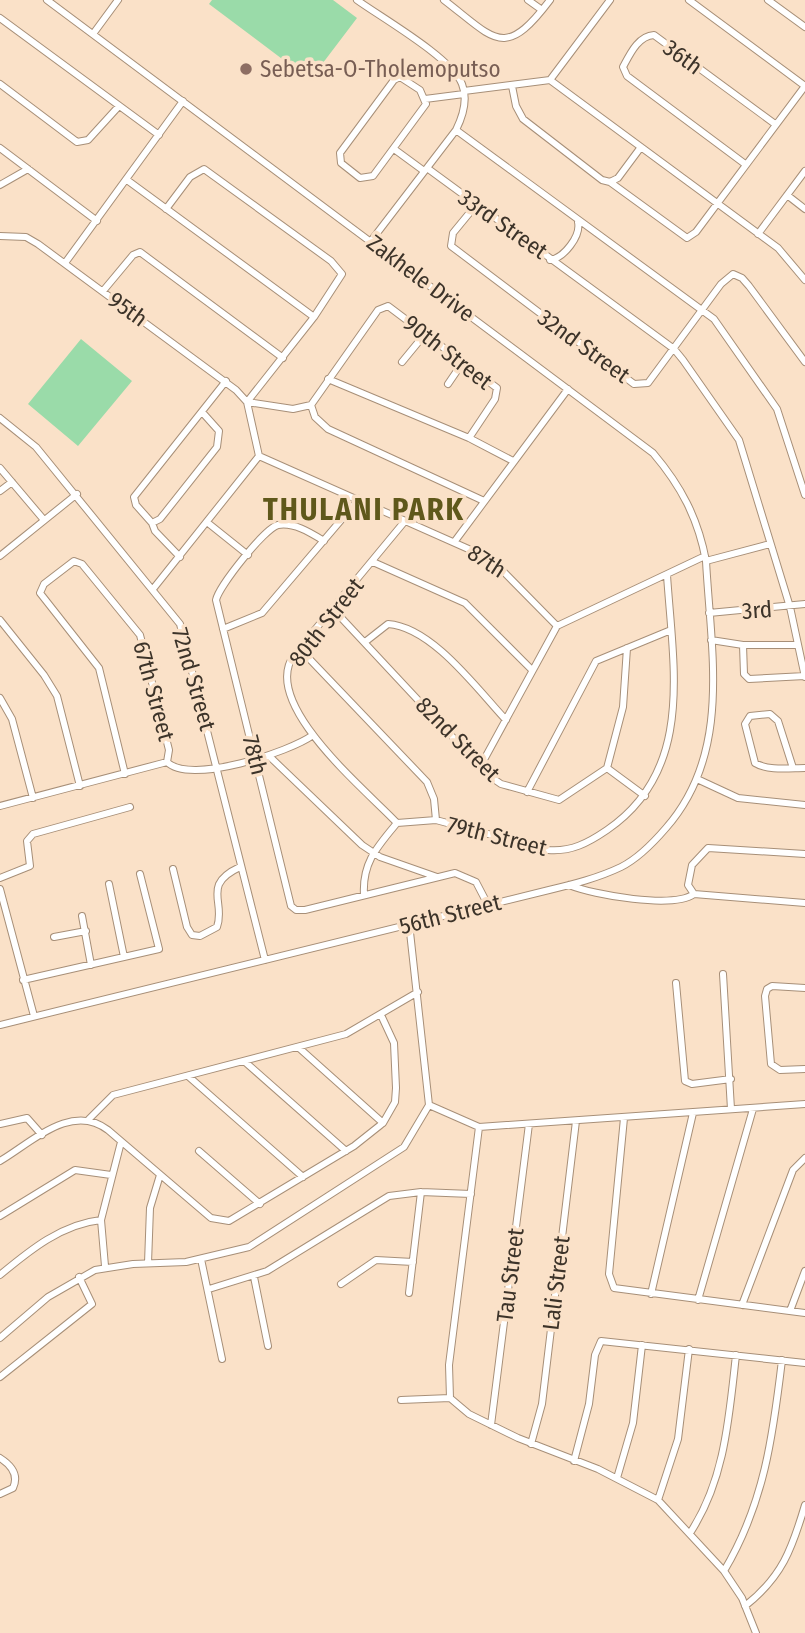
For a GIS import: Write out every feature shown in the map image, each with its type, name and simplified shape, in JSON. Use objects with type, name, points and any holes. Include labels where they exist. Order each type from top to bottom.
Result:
[{"type":"street","name":"Zakhele Drive","points":[[47,0],[641,441],[667,469],[692,510],[705,559],[709,614]]},
{"type":"street","points":[[93,34],[118,0]]},
{"type":"street","points":[[357,0],[450,66],[464,93],[463,116],[456,130],[371,241]]},
{"type":"street","points":[[444,0],[491,36],[501,38],[522,34],[550,0]]},
{"type":"street","points":[[528,0],[542,10]]},
{"type":"street","points":[[425,99],[550,80],[610,0]]},
{"type":"street","points":[[512,86],[516,106],[523,119],[602,180],[610,182],[687,237],[694,235],[805,86],[689,0]]},
{"type":"street","points":[[768,0],[805,27]]},
{"type":"street","points":[[0,18],[159,135]]},
{"type":"street","name":"36th","points":[[745,164],[627,76],[623,67],[632,51],[642,38],[653,35],[775,124]]},
{"type":"street","points":[[394,80],[406,80],[420,90],[425,99],[424,108],[394,149],[373,176],[367,179],[360,178],[338,158],[394,80]]},
{"type":"street","points":[[550,80],[786,255],[805,280]]},
{"type":"street","points":[[0,84],[77,142],[88,140],[118,106]]},
{"type":"street","points":[[65,264],[183,101]]},
{"type":"street","name":"33rd Street","points":[[394,149],[476,205],[549,260],[561,255],[578,234],[577,220],[456,130]]},
{"type":"street","points":[[610,182],[618,178],[641,147]]},
{"type":"street","points":[[0,148],[97,220]]},
{"type":"street","points":[[0,185],[28,169]]},
{"type":"street","points":[[166,209],[190,177],[204,169],[331,261],[340,271],[342,278],[247,402]]},
{"type":"street","points":[[758,234],[805,171]]},
{"type":"street","points":[[127,180],[314,317]]},
{"type":"street","points":[[787,195],[805,209]]},
{"type":"street","name":"32nd Street","points":[[476,205],[453,233],[451,246],[627,379],[640,386],[648,383],[726,278],[733,274],[742,278],[749,286],[805,362]]},
{"type":"street","points":[[577,220],[714,319],[777,409],[802,475],[805,495]]},
{"type":"street","name":"95th","points":[[0,236],[26,237],[226,381],[247,402]]},
{"type":"street","points":[[103,291],[133,255],[140,252],[283,358]]},
{"type":"street","points":[[549,260],[674,349],[739,440],[790,607],[805,677],[749,679],[744,674],[743,645]]},
{"type":"street","name":"90th Street","points":[[311,405],[379,310],[392,308],[498,390],[469,438]]},
{"type":"street","points":[[402,362],[425,334]]},
{"type":"street","points":[[448,384],[463,362]]},
{"type":"street","points":[[328,379],[469,438],[513,461]]},
{"type":"street","points":[[180,557],[155,531],[152,523],[136,505],[134,497],[226,381]]},
{"type":"street","points":[[455,541],[568,389]]},
{"type":"street","points":[[247,402],[293,410],[311,405],[315,418],[328,429],[484,501]]},
{"type":"street","points":[[153,589],[259,456],[247,402]]},
{"type":"street","points":[[152,523],[160,519],[217,447],[219,431],[202,412]]},
{"type":"street","name":"72nd Street","points":[[0,418],[32,443],[76,494],[169,606],[183,633],[264,960]]},
{"type":"street","name":"87th","points":[[259,456],[455,541],[501,566],[557,626]]},
{"type":"street","points":[[0,468],[44,520]]},
{"type":"street","points":[[0,491],[12,482]]},
{"type":"street","points":[[0,556],[76,494]]},
{"type":"street","points":[[223,629],[262,613],[359,499]]},
{"type":"street","name":"80th Street","points":[[397,823],[313,735],[296,712],[289,688],[287,666],[405,521]]},
{"type":"street","points":[[208,523],[248,555]]},
{"type":"street","name":"78th","points":[[324,541],[293,526],[276,526],[266,532],[217,596],[291,906],[296,910],[305,910],[438,878]]},
{"type":"street","points":[[480,767],[557,626],[705,559],[770,544]]},
{"type":"street","name":"67th Street","points":[[125,774],[99,668],[40,593],[44,584],[74,562],[82,564],[140,635],[169,750],[167,762]]},
{"type":"street","points":[[373,562],[466,603],[532,670]]},
{"type":"street","name":"79th Street","points":[[397,823],[436,820],[548,850],[565,851],[611,827],[645,796],[662,764],[673,713],[667,575]]},
{"type":"street","name":"3rd","points":[[709,614],[805,604]]},
{"type":"street","name":"82nd Street","points":[[333,609],[480,767],[501,784],[563,799],[607,768]]},
{"type":"street","name":"56th Street","points":[[0,1025],[569,885],[624,866],[673,821],[697,779],[713,717],[709,614]]},
{"type":"street","points":[[0,621],[52,687],[80,786]]},
{"type":"street","points":[[365,642],[388,624],[418,634],[440,650],[506,720]]},
{"type":"street","points":[[527,792],[589,670],[600,658],[671,630]]},
{"type":"street","points":[[711,640],[743,645],[798,645]]},
{"type":"street","points":[[299,648],[427,782],[434,799],[436,820]]},
{"type":"street","points":[[627,648],[623,707],[607,768],[645,796]]},
{"type":"street","points":[[0,698],[12,719],[33,798]]},
{"type":"street","points":[[793,768],[775,718],[770,714],[754,714],[748,718],[746,728],[755,764],[763,767],[793,768],[805,768]]},
{"type":"street","points":[[0,806],[167,762],[180,770],[256,760],[298,745],[313,735]]},
{"type":"street","points":[[269,756],[334,821],[372,852],[438,878],[455,873],[469,877],[481,889],[488,905]]},
{"type":"street","points":[[697,779],[744,799],[805,805]]},
{"type":"street","points":[[0,878],[30,866],[27,841],[33,834],[130,807]]},
{"type":"street","points":[[364,895],[364,872],[372,852],[397,823]]},
{"type":"street","points":[[694,894],[688,885],[690,870],[708,848],[805,854]]},
{"type":"street","points":[[173,869],[187,927],[192,934],[200,936],[217,927],[219,920],[216,893],[226,876],[240,867]]},
{"type":"street","points":[[23,981],[159,949],[140,874]]},
{"type":"street","points":[[109,884],[124,957]]},
{"type":"street","points":[[569,885],[654,902],[682,901],[694,894],[805,903]]},
{"type":"street","points":[[0,888],[34,1016]]},
{"type":"street","points":[[82,916],[91,965]]},
{"type":"street","points":[[0,1338],[48,1297],[104,1266],[201,1259],[249,1247],[399,1152],[429,1105],[409,923]]},
{"type":"street","points":[[0,931],[10,928]]},
{"type":"street","points":[[54,937],[86,931]]},
{"type":"street","points":[[723,974],[731,1109]]},
{"type":"street","points":[[676,983],[685,1081],[692,1084],[731,1079]]},
{"type":"street","points":[[805,988],[772,986],[767,989],[765,996],[771,1063],[780,1070],[805,1069]]},
{"type":"street","points":[[89,1119],[104,1100],[113,1095],[346,1034],[418,992]]},
{"type":"street","points":[[0,1161],[67,1121],[89,1119],[121,1142],[200,1210],[218,1220],[229,1221],[346,1152],[383,1123],[395,1102],[396,1077],[392,1034],[381,1015]]},
{"type":"street","points":[[298,1047],[383,1123]]},
{"type":"street","points":[[244,1061],[346,1152]]},
{"type":"street","points":[[188,1076],[303,1177]]},
{"type":"street","points":[[429,1105],[479,1128],[805,1104]]},
{"type":"street","points":[[698,1300],[752,1109]]},
{"type":"street","points":[[651,1294],[694,1113]]},
{"type":"street","points":[[0,1124],[27,1118],[42,1135]]},
{"type":"street","points":[[624,1118],[609,1274],[614,1288],[630,1293],[805,1313]]},
{"type":"street","name":"Lali Street","points":[[531,1444],[544,1389],[576,1121]]},
{"type":"street","name":"Tau Street","points":[[491,1425],[529,1125]]},
{"type":"street","points":[[479,1128],[449,1365],[450,1398],[461,1409],[491,1425],[617,1478],[658,1500],[724,1571],[746,1606],[756,1633]]},
{"type":"street","points":[[104,1266],[101,1220],[121,1142]]},
{"type":"street","points":[[199,1151],[260,1204]]},
{"type":"street","points":[[742,1305],[793,1170],[805,1158]]},
{"type":"street","points":[[0,1216],[75,1170],[111,1175]]},
{"type":"street","points":[[148,1263],[150,1208],[160,1175]]},
{"type":"street","points":[[410,1293],[421,1192]]},
{"type":"street","points":[[209,1289],[254,1277],[278,1265],[396,1194],[471,1194]]},
{"type":"street","points":[[0,1275],[32,1250],[71,1227],[101,1220]]},
{"type":"street","points":[[201,1259],[222,1359]]},
{"type":"street","points":[[341,1284],[359,1268],[376,1260],[413,1262]]},
{"type":"street","points":[[790,1311],[805,1271]]},
{"type":"street","points":[[254,1277],[268,1346]]},
{"type":"street","points":[[0,1377],[92,1304],[79,1278]]},
{"type":"street","points":[[574,1461],[587,1415],[597,1346],[603,1341],[805,1363]]},
{"type":"street","points":[[617,1478],[633,1423],[642,1345]]},
{"type":"street","points":[[658,1500],[678,1439],[689,1349]]},
{"type":"street","points":[[690,1534],[706,1508],[719,1469],[736,1355]]},
{"type":"street","points":[[724,1571],[750,1522],[766,1472],[774,1433],[782,1360]]},
{"type":"street","points":[[401,1400],[450,1398]]},
{"type":"street","points":[[0,1458],[14,1471],[16,1482],[13,1488],[0,1494]]},
{"type":"street","points":[[746,1606],[767,1588],[778,1574],[805,1505]]},
{"type":"green space","points":[[212,0],[333,0],[357,18],[310,80],[209,4]]},
{"type":"green space","points":[[81,339],[132,381],[78,446],[28,404]]},
{"type":"place","name":"Sebetsa-O-Tholemoputso","points":[[246,69]]},
{"type":"district","name":"THULANI PARK","points":[[364,510]]}]
